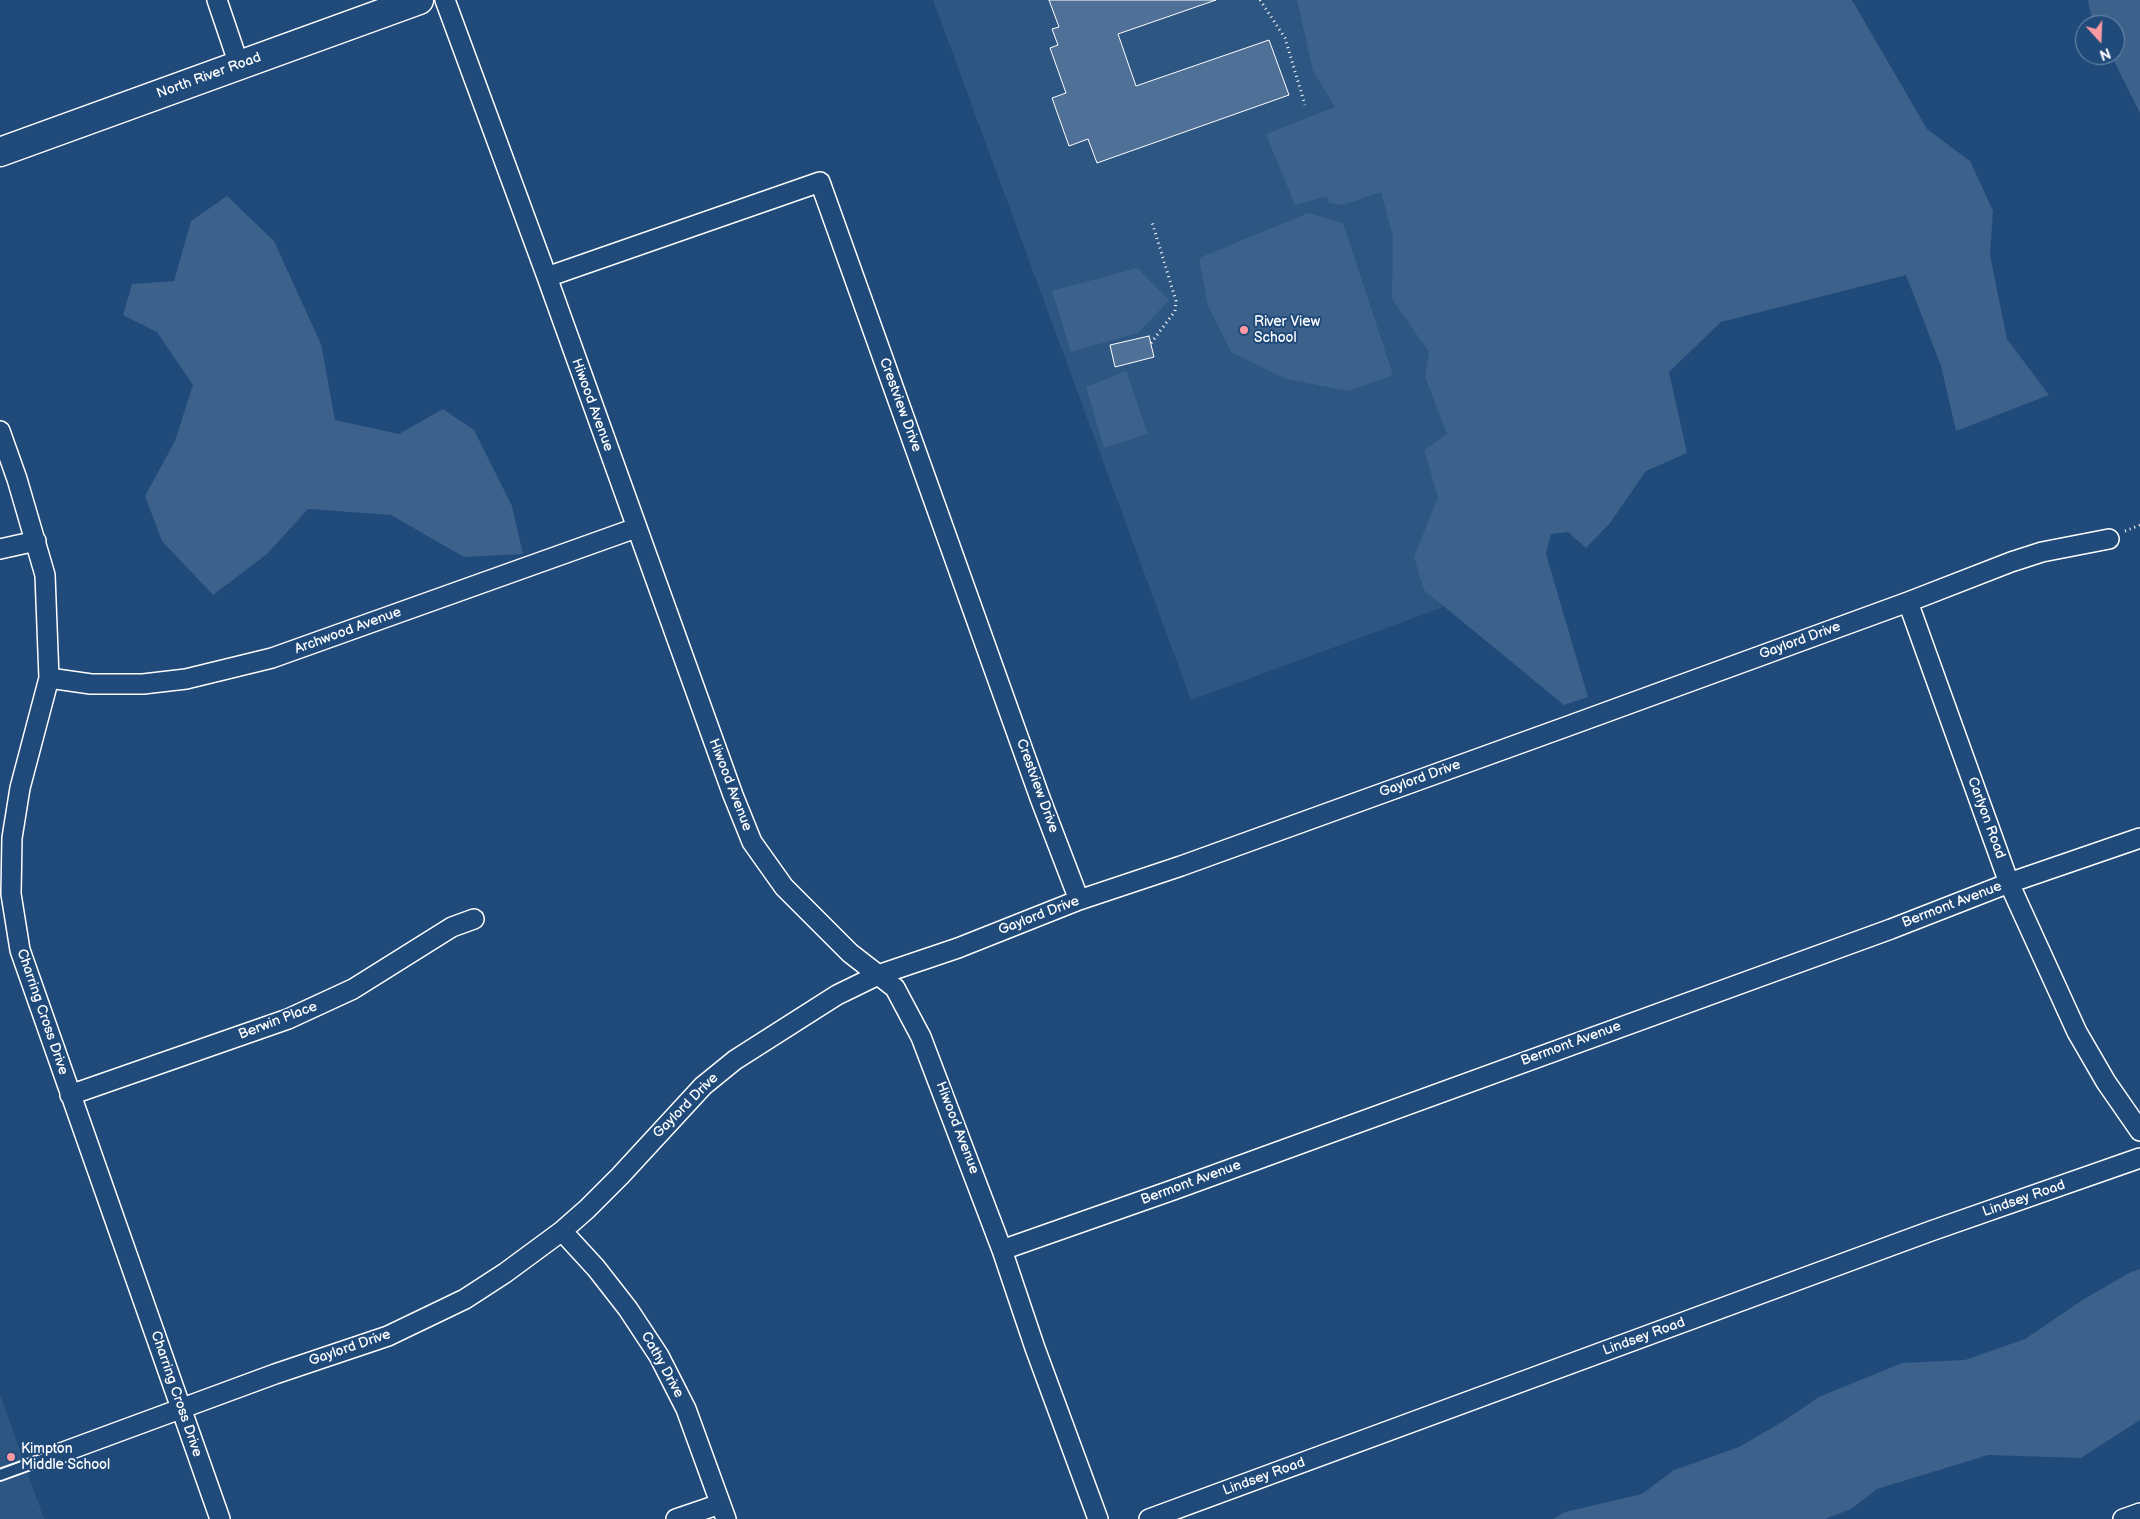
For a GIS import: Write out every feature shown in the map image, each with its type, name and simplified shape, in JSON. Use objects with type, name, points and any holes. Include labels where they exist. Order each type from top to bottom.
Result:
[{"type":"street","points":[[217,0],[239,65]]},
{"type":"street","name":"North River Road","points":[[0,152],[419,0]]},
{"type":"street","name":"Hiwood Avenue","points":[[444,0],[547,277],[733,795],[752,842],[784,887],[850,953],[895,988],[921,1037],[1002,1250],[1035,1348],[1098,1519]]},
{"type":"street","name":"Crestview Drive","points":[[547,277],[820,182],[1037,789],[1079,900]]},
{"type":"street","name":"Charring Cross Drive","points":[[0,430],[45,575],[50,678],[20,788],[12,838],[11,894],[20,950],[220,1519]]},
{"type":"street","name":"Archwood Avenue","points":[[50,678],[91,684],[143,684],[186,679],[272,658],[636,528]]},
{"type":"street","name":"Gaylord Drive","points":[[58,1454],[182,1410],[275,1374],[388,1336],[465,1299],[562,1231],[620,1176],[703,1086],[734,1060],[837,995],[878,975],[958,948],[1079,900],[1181,866],[2042,552],[2109,539]]},
{"type":"street","points":[[0,549],[36,541]]},
{"type":"street","name":"Carlyon Road","points":[[1908,602],[2009,884],[2077,1032],[2106,1082],[2140,1130]]},
{"type":"street","name":"Bermont Avenue","points":[[1002,1250],[1174,1190],[1891,929],[2009,884],[2140,838]]},
{"type":"street","name":"Berwin Place","points":[[70,1095],[288,1019],[353,989],[452,927],[474,919]]},
{"type":"street","name":"Lindsey Road","points":[[1149,1519],[1922,1235],[2140,1158]]},
{"type":"street","name":"Cathy Drive","points":[[562,1231],[596,1268],[628,1309],[659,1356],[686,1409],[723,1512]]},
{"type":"street","points":[[676,1519],[723,1512]]},
{"type":"street","points":[[2123,1519],[2140,1513]]},
{"type":"lane","points":[[0,1475],[58,1454]]},
{"type":"path","points":[[1260,0],[1285,38],[1305,104]]},
{"type":"path","points":[[1151,343],[1175,311],[1176,300],[1152,222]]},
{"type":"shaded area","name":"River View School","points":[[933,0],[1311,0],[1525,577],[1191,700]]},
{"type":"shaded area","points":[[1297,0],[1852,0],[1927,129],[1970,161],[1993,211],[1990,255],[2007,339],[2049,395],[1956,431],[1941,366],[1906,275],[1721,322],[1669,372],[1687,453],[1646,471],[1610,523],[1586,548],[1568,532],[1551,534],[1546,554],[1588,697],[1564,705],[1424,590],[1414,557],[1438,497],[1424,450],[1447,434],[1425,377],[1429,352],[1392,299],[1393,236],[1381,192],[1343,205],[1329,203],[1327,196],[1295,205],[1266,134],[1335,107],[1313,71]]},
{"type":"shaded area","points":[[2088,0],[2140,0],[2140,113],[2116,65],[2125,65],[2125,15],[2091,15]]},
{"type":"shaded area","points":[[227,196],[274,241],[321,344],[335,420],[399,434],[443,409],[474,430],[512,506],[523,554],[464,557],[391,515],[308,509],[267,554],[213,595],[162,541],[145,496],[175,441],[193,385],[157,332],[123,315],[132,284],[174,281],[191,221]]},
{"type":"shaded area","points":[[1308,213],[1343,223],[1393,375],[1349,391],[1286,379],[1231,352],[1208,306],[1199,258]]},
{"type":"shaded area","points":[[1137,268],[1169,300],[1138,333],[1071,352],[1052,291]]},
{"type":"shaded area","points":[[1126,371],[1148,434],[1104,448],[1086,387]]},
{"type":"shaded area","points":[[2140,1269],[2140,1420],[2081,1458],[1988,1455],[1877,1489],[1851,1509],[1825,1519],[1553,1519],[1565,1512],[1642,1494],[1674,1470],[1739,1447],[1782,1422],[1819,1397],[1902,1363],[1965,1360],[2025,1339],[2084,1299],[2131,1272]]},
{"type":"shaded area","name":"Kimpton Middle School","points":[[0,1394],[44,1519],[0,1519]]},
{"type":"building","points":[[1049,0],[1216,0],[1118,34],[1136,86],[1269,40],[1289,95],[1097,163],[1088,139],[1069,146],[1052,98],[1066,93],[1050,48],[1058,45],[1052,29],[1059,27]]},
{"type":"building","points":[[1149,336],[1154,357],[1115,367],[1110,345]]},
{"type":"place","name":"River View School","points":[[1244,330]]},
{"type":"place","name":"Kimpton Middle School","points":[[11,1457]]}]
